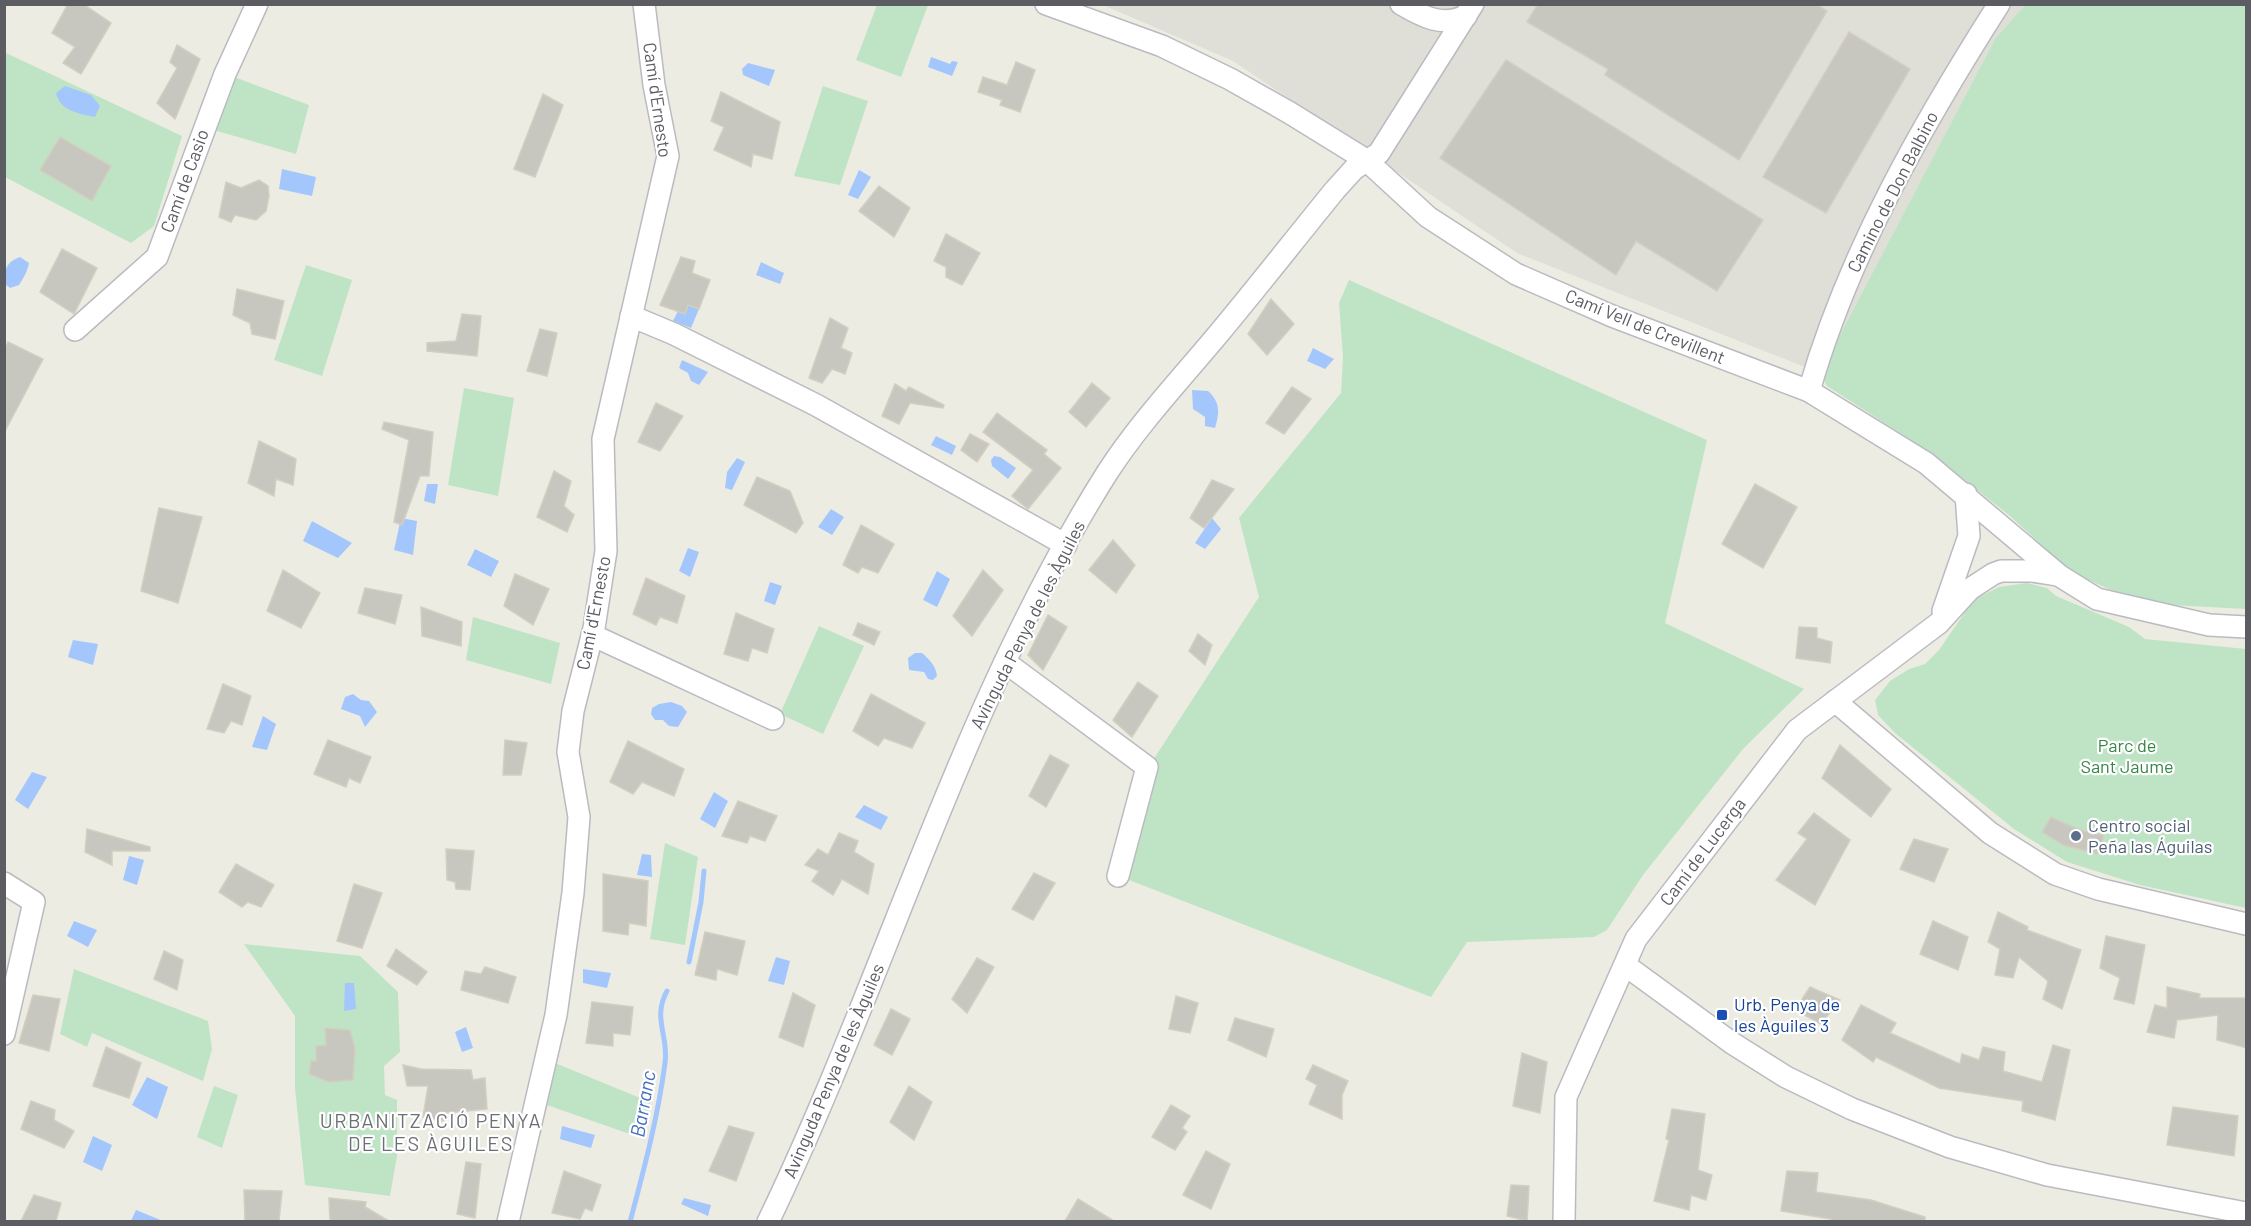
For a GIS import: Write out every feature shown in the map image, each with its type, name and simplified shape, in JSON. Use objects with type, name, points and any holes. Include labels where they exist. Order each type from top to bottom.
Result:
[{"type":"street","name":"Camí de Casio","points":[[75,330],[157,257],[225,74],[257,4]]},
{"type":"street","name":"Camí d'Ernesto","points":[[508,1221],[524,1164],[556,1015],[573,894],[579,817],[568,752],[573,711],[592,635],[606,551],[603,439],[668,156],[654,85],[644,4]]},
{"type":"street","name":"Camí Vell de Crevillent","points":[[1046,4],[1162,46],[1221,74],[1366,160],[1428,217],[1516,274],[1612,316],[1809,391],[1926,463],[1966,494],[2060,576],[2097,599],[2209,625],[2247,627]]},
{"type":"street","points":[[1391,4],[1397,12],[1447,45]]},
{"type":"street","points":[[1401,4],[1440,22],[1450,23],[1470,10]]},
{"type":"street","name":"Camino de Don Balbino","points":[[1809,391],[1824,344],[1870,231],[1958,68],[2000,4]]},
{"type":"street","name":"Avinguda Penya de les Àguiles","points":[[768,1221],[809,1136],[982,711],[1066,545],[1108,472],[1154,409],[1335,190],[1366,160],[1379,153],[1470,10]]},
{"type":"street","points":[[631,316],[674,334],[816,405],[1066,545]]},
{"type":"street","points":[[1939,623],[1969,536],[1966,494]]},
{"type":"street","points":[[1965,553],[1982,535],[1996,529],[2009,531],[2009,555],[2001,571],[2032,571],[2060,576]]},
{"type":"street","name":"Camí de Lucerga","points":[[1564,1221],[1566,1097],[1636,939],[1797,730],[1939,623],[1971,589],[2001,571]]},
{"type":"street","points":[[592,635],[773,719]]},
{"type":"street","points":[[1005,662],[1147,767],[1118,876]]},
{"type":"street","points":[[1835,701],[1990,833],[2055,874],[2098,889],[2247,924]]},
{"type":"street","points":[[4,883],[34,902],[4,1034]]},
{"type":"street","points":[[1625,965],[1732,1043],[1777,1072],[1852,1109],[1950,1146],[2047,1174],[2247,1213]]},
{"type":"shaded area","points":[[1103,5],[2025,5],[1995,39],[1820,373],[1517,253],[1233,61]]},
{"type":"green space","points":[[877,5],[928,5],[901,77],[856,60]]},
{"type":"green space","points":[[2025,5],[2246,5],[2246,609],[2171,605],[2111,590],[2071,572],[2010,516],[1931,453],[1827,386],[1820,373],[1995,39]]},
{"type":"green space","points":[[4,52],[182,136],[154,226],[131,243],[5,177]]},
{"type":"green space","points":[[229,75],[309,105],[296,154],[210,129]]},
{"type":"green space","points":[[823,86],[868,101],[840,185],[794,176]]},
{"type":"green space","points":[[306,265],[352,280],[322,376],[274,360]]},
{"type":"green space","points":[[1349,280],[1707,440],[1665,623],[1804,689],[1743,749],[1643,875],[1607,930],[1594,937],[1467,942],[1431,997],[1129,880],[1155,757],[1259,597],[1239,518],[1341,393],[1343,357],[1339,303]]},
{"type":"green space","points":[[464,388],[514,398],[498,496],[448,485]]},
{"type":"green space","name":"Parc de Sant Jaume","points":[[2027,583],[2047,588],[2056,596],[2129,627],[2145,639],[2246,649],[2246,908],[2140,885],[2067,862],[2014,829],[1895,733],[1878,715],[1875,700],[1890,681],[1909,669],[1925,664],[1939,650],[1972,602],[1999,587]]},
{"type":"green space","points":[[473,617],[560,643],[551,684],[466,660]]},
{"type":"green space","points":[[819,626],[864,646],[823,734],[780,714]]},
{"type":"green space","points":[[665,843],[698,857],[685,945],[650,939]]},
{"type":"green space","points":[[244,944],[360,956],[398,992],[400,1052],[384,1066],[385,1095],[397,1100],[397,1156],[390,1196],[305,1185],[295,1088],[295,1016]]},
{"type":"green space","points":[[74,969],[208,1021],[212,1049],[203,1081],[92,1033],[87,1047],[60,1034]]},
{"type":"green space","points":[[555,1063],[650,1102],[641,1138],[547,1105]]},
{"type":"green space","points":[[214,1086],[238,1095],[222,1148],[197,1137]]},
{"type":"water","points":[[931,57],[950,64],[952,61],[958,62],[952,76],[928,67]]},
{"type":"water","points":[[748,63],[775,70],[769,86],[743,75],[742,69]]},
{"type":"water","points":[[65,86],[91,95],[100,106],[95,117],[71,111],[62,104],[56,93]]},
{"type":"water","points":[[282,169],[316,177],[312,196],[279,189]]},
{"type":"water","points":[[859,170],[871,177],[858,199],[848,195]]},
{"type":"water","points":[[20,257],[29,263],[28,269],[19,285],[10,288],[5,284],[6,271],[12,261]]},
{"type":"water","points":[[761,262],[784,273],[780,284],[756,275]]},
{"type":"water","points":[[688,305],[699,309],[691,328],[673,321],[678,311],[685,314]]},
{"type":"water","points":[[1313,348],[1334,359],[1325,369],[1307,361]]},
{"type":"water","points":[[682,360],[708,372],[699,385],[691,381],[688,373],[679,368]]},
{"type":"water","points":[[1192,390],[1208,391],[1215,399],[1218,417],[1215,428],[1205,426],[1205,417],[1193,409]]},
{"type":"water","points":[[936,436],[956,446],[952,455],[931,445]]},
{"type":"water","points":[[994,456],[1000,457],[1016,468],[1008,479],[992,466],[991,460]]},
{"type":"water","points":[[737,458],[745,462],[732,490],[725,488],[727,472]]},
{"type":"water","points":[[427,484],[438,484],[435,504],[424,501]]},
{"type":"water","points":[[831,509],[844,517],[832,535],[818,527]]},
{"type":"water","points":[[401,518],[417,521],[413,555],[394,550]]},
{"type":"water","points":[[1212,518],[1221,529],[1205,549],[1195,543]]},
{"type":"water","points":[[312,521],[352,543],[338,558],[303,541]]},
{"type":"water","points":[[688,548],[699,552],[690,577],[679,571]]},
{"type":"water","points":[[475,549],[499,561],[491,577],[467,565]]},
{"type":"water","points":[[937,571],[950,579],[937,607],[923,600]]},
{"type":"water","points":[[770,582],[782,586],[775,605],[764,601]]},
{"type":"water","points":[[73,640],[98,644],[93,665],[68,657]]},
{"type":"water","points":[[915,653],[922,653],[932,663],[937,676],[933,680],[928,679],[924,672],[909,670],[908,658]]},
{"type":"water","points":[[353,694],[361,700],[369,701],[377,712],[365,727],[360,716],[341,709],[345,697]]},
{"type":"water","points":[[671,702],[682,706],[687,712],[678,727],[669,726],[663,720],[655,720],[651,714],[652,708]]},
{"type":"water","points":[[263,716],[276,724],[267,750],[252,747]]},
{"type":"water","points":[[32,772],[47,777],[28,809],[15,800]]},
{"type":"water","points":[[714,792],[728,801],[715,828],[700,819]]},
{"type":"water","points":[[864,805],[888,817],[881,830],[855,817]]},
{"type":"water","points":[[642,854],[651,855],[652,877],[637,875]]},
{"type":"water","points":[[129,856],[144,860],[137,885],[123,880]]},
{"type":"water","points":[[74,921],[97,930],[88,947],[67,936]]},
{"type":"water","points":[[776,957],[790,961],[784,985],[768,981]]},
{"type":"water","points":[[583,969],[611,973],[607,988],[583,983]]},
{"type":"water","points":[[345,983],[354,983],[356,1009],[344,1011]]},
{"type":"water","points":[[466,1027],[473,1048],[462,1052],[455,1032]]},
{"type":"water","points":[[147,1077],[168,1087],[157,1119],[132,1105]]},
{"type":"water","points":[[562,1126],[595,1135],[591,1148],[560,1139]]},
{"type":"water","points":[[93,1136],[112,1145],[102,1171],[83,1162]]},
{"type":"water","points":[[684,1198],[711,1205],[708,1216],[681,1204]]},
{"type":"water","points":[[136,1210],[163,1221],[131,1221]]},
{"type":"building","points":[[68,4],[83,4],[111,23],[81,74],[63,63],[75,47],[52,33]]},
{"type":"building","points":[[1538,4],[1816,4],[1827,11],[1739,160],[1605,75],[1608,69],[1527,22]]},
{"type":"building","points":[[1849,32],[1910,69],[1826,213],[1763,177]]},
{"type":"building","points":[[177,45],[200,59],[175,119],[157,103],[177,68],[170,62]]},
{"type":"building","points":[[1506,60],[1763,220],[1717,291],[1636,241],[1616,275],[1440,158]]},
{"type":"building","points":[[1016,62],[1035,70],[1020,112],[1000,105],[1002,100],[978,92],[983,77],[1007,85]]},
{"type":"building","points":[[721,92],[780,122],[772,159],[753,154],[751,167],[714,150],[724,127],[711,121]]},
{"type":"building","points":[[543,94],[563,105],[535,177],[514,169]]},
{"type":"building","points":[[60,137],[111,166],[92,201],[40,170]]},
{"type":"building","points":[[259,180],[268,186],[266,211],[256,220],[235,215],[231,222],[219,217],[226,182],[241,188]]},
{"type":"building","points":[[879,186],[910,208],[894,237],[859,211]]},
{"type":"building","points":[[946,234],[980,253],[962,285],[946,277],[946,267],[934,261]]},
{"type":"building","points":[[62,249],[97,268],[74,314],[40,292]]},
{"type":"building","points":[[681,257],[695,261],[692,273],[710,280],[699,309],[688,305],[685,314],[660,305]]},
{"type":"building","points":[[237,289],[284,301],[275,339],[252,334],[250,323],[233,315]]},
{"type":"building","points":[[1271,299],[1294,324],[1267,355],[1248,334]]},
{"type":"building","points":[[462,314],[481,316],[477,356],[427,351],[427,343],[456,341]]},
{"type":"building","points":[[830,318],[848,328],[841,348],[852,353],[845,374],[832,369],[822,383],[809,378]]},
{"type":"building","points":[[540,329],[557,333],[547,376],[527,371]]},
{"type":"building","points":[[8,342],[43,359],[4,433],[4,350]]},
{"type":"building","points":[[1092,383],[1110,398],[1086,427],[1069,412]]},
{"type":"building","points":[[895,384],[906,391],[909,387],[944,405],[943,408],[910,403],[899,424],[882,416]]},
{"type":"building","points":[[1292,387],[1311,399],[1284,434],[1266,423]]},
{"type":"building","points":[[656,403],[683,416],[660,451],[638,442]]},
{"type":"building","points":[[997,413],[1047,450],[1044,454],[1061,468],[1028,509],[1012,496],[1033,470],[983,432]]},
{"type":"building","points":[[384,422],[433,432],[429,476],[420,476],[402,525],[394,522],[409,440],[382,429]]},
{"type":"building","points":[[970,434],[989,444],[977,462],[961,450]]},
{"type":"building","points":[[259,441],[296,459],[293,485],[276,479],[274,496],[248,483]]},
{"type":"building","points":[[554,471],[571,481],[564,506],[574,515],[567,532],[537,517]]},
{"type":"building","points":[[757,477],[790,491],[803,523],[796,533],[744,505]]},
{"type":"building","points":[[1212,480],[1234,489],[1204,528],[1190,518]]},
{"type":"building","points":[[1755,484],[1797,507],[1763,568],[1722,544]]},
{"type":"building","points":[[159,508],[202,517],[178,603],[141,591]]},
{"type":"building","points":[[861,525],[894,544],[878,573],[862,567],[858,573],[843,565]]},
{"type":"building","points":[[1113,540],[1135,565],[1116,593],[1089,570]]},
{"type":"building","points":[[283,570],[320,593],[301,628],[267,611]]},
{"type":"building","points":[[983,570],[1003,590],[972,636],[953,616]]},
{"type":"building","points":[[515,574],[549,589],[533,625],[504,606]]},
{"type":"building","points":[[646,578],[685,596],[677,623],[660,617],[656,625],[633,614]]},
{"type":"building","points":[[365,588],[402,595],[395,624],[358,613]]},
{"type":"building","points":[[421,607],[462,622],[461,646],[422,636]]},
{"type":"building","points":[[736,613],[774,629],[767,653],[752,648],[748,661],[724,654]]},
{"type":"building","points":[[1048,615],[1067,627],[1043,670],[1028,655]]},
{"type":"building","points":[[858,623],[880,632],[874,645],[853,635]]},
{"type":"building","points":[[1799,627],[1817,628],[1817,638],[1832,642],[1830,663],[1796,658]]},
{"type":"building","points":[[1198,634],[1212,645],[1205,665],[1189,651]]},
{"type":"building","points":[[1138,682],[1158,696],[1132,737],[1113,720]]},
{"type":"building","points":[[223,684],[251,696],[242,725],[231,721],[224,733],[207,729]]},
{"type":"building","points":[[871,694],[925,723],[912,748],[884,738],[878,746],[853,731]]},
{"type":"building","points":[[328,740],[371,757],[360,783],[349,778],[346,787],[314,774]]},
{"type":"building","points":[[505,740],[527,743],[521,775],[503,775]]},
{"type":"building","points":[[628,741],[684,769],[674,796],[642,782],[633,794],[610,782]]},
{"type":"building","points":[[1840,745],[1891,789],[1871,817],[1822,778]]},
{"type":"building","points":[[1050,755],[1069,765],[1046,807],[1029,796]]},
{"type":"building","points":[[738,801],[777,816],[765,841],[750,836],[747,843],[722,836]]},
{"type":"building","points":[[1814,813],[1850,840],[1815,905],[1776,880],[1807,839],[1798,833]]},
{"type":"building","name":"Centro social Peña las Águilas","points":[[2051,817],[2080,830],[2103,835],[2103,843],[2098,854],[2063,845],[2042,832]]},
{"type":"building","points":[[87,829],[150,847],[150,851],[112,851],[112,865],[85,852]]},
{"type":"building","points":[[839,833],[858,841],[854,852],[874,864],[868,894],[842,879],[833,895],[812,881],[819,871],[805,865],[818,849],[828,855]]},
{"type":"building","points":[[1914,839],[1948,849],[1934,882],[1900,869]]},
{"type":"building","points":[[446,849],[474,851],[470,890],[456,889],[455,882],[447,880]]},
{"type":"building","points":[[236,864],[274,885],[261,907],[248,902],[242,907],[219,892]]},
{"type":"building","points":[[1034,873],[1055,883],[1033,920],[1012,909]]},
{"type":"building","points":[[603,874],[648,881],[646,926],[629,923],[628,935],[603,931]]},
{"type":"building","points":[[354,884],[382,893],[362,948],[337,941]]},
{"type":"building","points":[[1998,912],[2028,927],[2027,930],[2081,950],[2062,1009],[2043,999],[2048,981],[2019,957],[2013,978],[1995,975],[2000,949],[1988,942]]},
{"type":"building","points":[[1933,921],[1968,937],[1958,970],[1920,954]]},
{"type":"building","points":[[705,932],[745,941],[737,975],[717,969],[716,980],[695,975]]},
{"type":"building","points":[[2106,936],[2145,945],[2134,1004],[2114,999],[2120,978],[2100,968]]},
{"type":"building","points":[[396,949],[427,972],[417,985],[387,966]]},
{"type":"building","points":[[164,951],[183,960],[177,990],[154,979]]},
{"type":"building","points":[[977,958],[994,967],[967,1013],[952,999]]},
{"type":"building","points":[[485,967],[516,977],[508,1003],[461,990],[465,971],[481,974]]},
{"type":"building","points":[[1810,987],[1840,1000],[1821,1024],[1795,1010]]},
{"type":"building","points":[[2167,987],[2200,994],[2199,998],[2247,998],[2247,1048],[2217,1040],[2218,1015],[2177,1020],[2174,1038],[2147,1032],[2155,1005],[2167,1008]]},
{"type":"building","points":[[793,993],[815,1005],[803,1047],[779,1037]]},
{"type":"building","points":[[33,995],[60,999],[49,1051],[19,1043]]},
{"type":"building","points":[[1176,996],[1198,1003],[1190,1033],[1169,1029]]},
{"type":"building","points":[[592,1002],[633,1007],[630,1035],[613,1033],[613,1046],[586,1043]]},
{"type":"building","points":[[1861,1005],[1896,1023],[1890,1033],[1960,1064],[1962,1054],[1979,1060],[1983,1047],[2005,1052],[2003,1071],[2042,1082],[2053,1045],[2070,1050],[2055,1120],[2022,1111],[2023,1101],[1939,1088],[1876,1057],[1873,1062],[1842,1040]]},
{"type":"building","points":[[891,1009],[910,1019],[892,1055],[874,1045]]},
{"type":"building","points":[[1235,1018],[1274,1029],[1266,1057],[1228,1040]]},
{"type":"building","points":[[325,1028],[350,1030],[355,1048],[353,1080],[329,1082],[309,1074],[311,1061],[316,1061],[316,1046],[326,1045]]},
{"type":"building","points":[[106,1047],[141,1063],[129,1098],[93,1086]]},
{"type":"building","points":[[1522,1053],[1547,1062],[1540,1113],[1513,1106]]},
{"type":"building","points":[[403,1065],[421,1069],[471,1070],[473,1080],[485,1078],[487,1109],[445,1113],[445,1121],[423,1117],[428,1086],[407,1086]]},
{"type":"building","points":[[1313,1065],[1348,1081],[1342,1095],[1342,1119],[1309,1104],[1317,1085],[1306,1079]]},
{"type":"building","points":[[909,1086],[932,1102],[914,1140],[890,1122]]},
{"type":"building","points":[[31,1101],[55,1110],[54,1120],[74,1131],[64,1148],[21,1129]]},
{"type":"building","points":[[1171,1105],[1190,1116],[1182,1128],[1187,1132],[1175,1150],[1152,1137]]},
{"type":"building","points":[[2173,1107],[2238,1116],[2234,1156],[2167,1145]]},
{"type":"building","points":[[1672,1109],[1705,1114],[1698,1170],[1712,1175],[1706,1200],[1691,1195],[1689,1210],[1654,1201],[1669,1140],[1666,1139]]},
{"type":"building","points":[[729,1126],[754,1133],[736,1181],[709,1171]]},
{"type":"building","points":[[1206,1151],[1230,1164],[1211,1209],[1183,1195]]},
{"type":"building","points":[[466,1162],[481,1164],[475,1218],[457,1214]]},
{"type":"building","points":[[564,1171],[601,1185],[592,1211],[585,1208],[580,1219],[552,1213]]},
{"type":"building","points":[[1787,1171],[1818,1173],[1816,1192],[1871,1200],[1925,1217],[1925,1221],[1831,1221],[1831,1219],[1781,1211]]},
{"type":"building","points":[[1511,1185],[1529,1186],[1527,1221],[1507,1216]]},
{"type":"building","points":[[244,1190],[282,1191],[279,1221],[245,1221]]},
{"type":"building","points":[[34,1195],[61,1203],[56,1221],[21,1221]]},
{"type":"building","points":[[329,1198],[366,1202],[365,1207],[389,1221],[330,1221]]},
{"type":"building","points":[[1078,1199],[1114,1221],[1065,1221]]},
{"type":"waterway","name":"Barranc","points":[[689,962],[701,902],[704,871]]},
{"type":"waterway","name":"Barranc","points":[[630,1222],[659,1103],[666,1053],[661,1010],[667,991]]},
{"type":"place","name":"Centro social Peña las Águilas","points":[[2076,836]]},
{"type":"place","name":"Urb. Penya de les Àguiles 3","points":[[1722,1015]]},
{"type":"district","name":"URBANITZACIÓ PENYA DE LES ÀGUILES","points":[[431,1132]]}]
